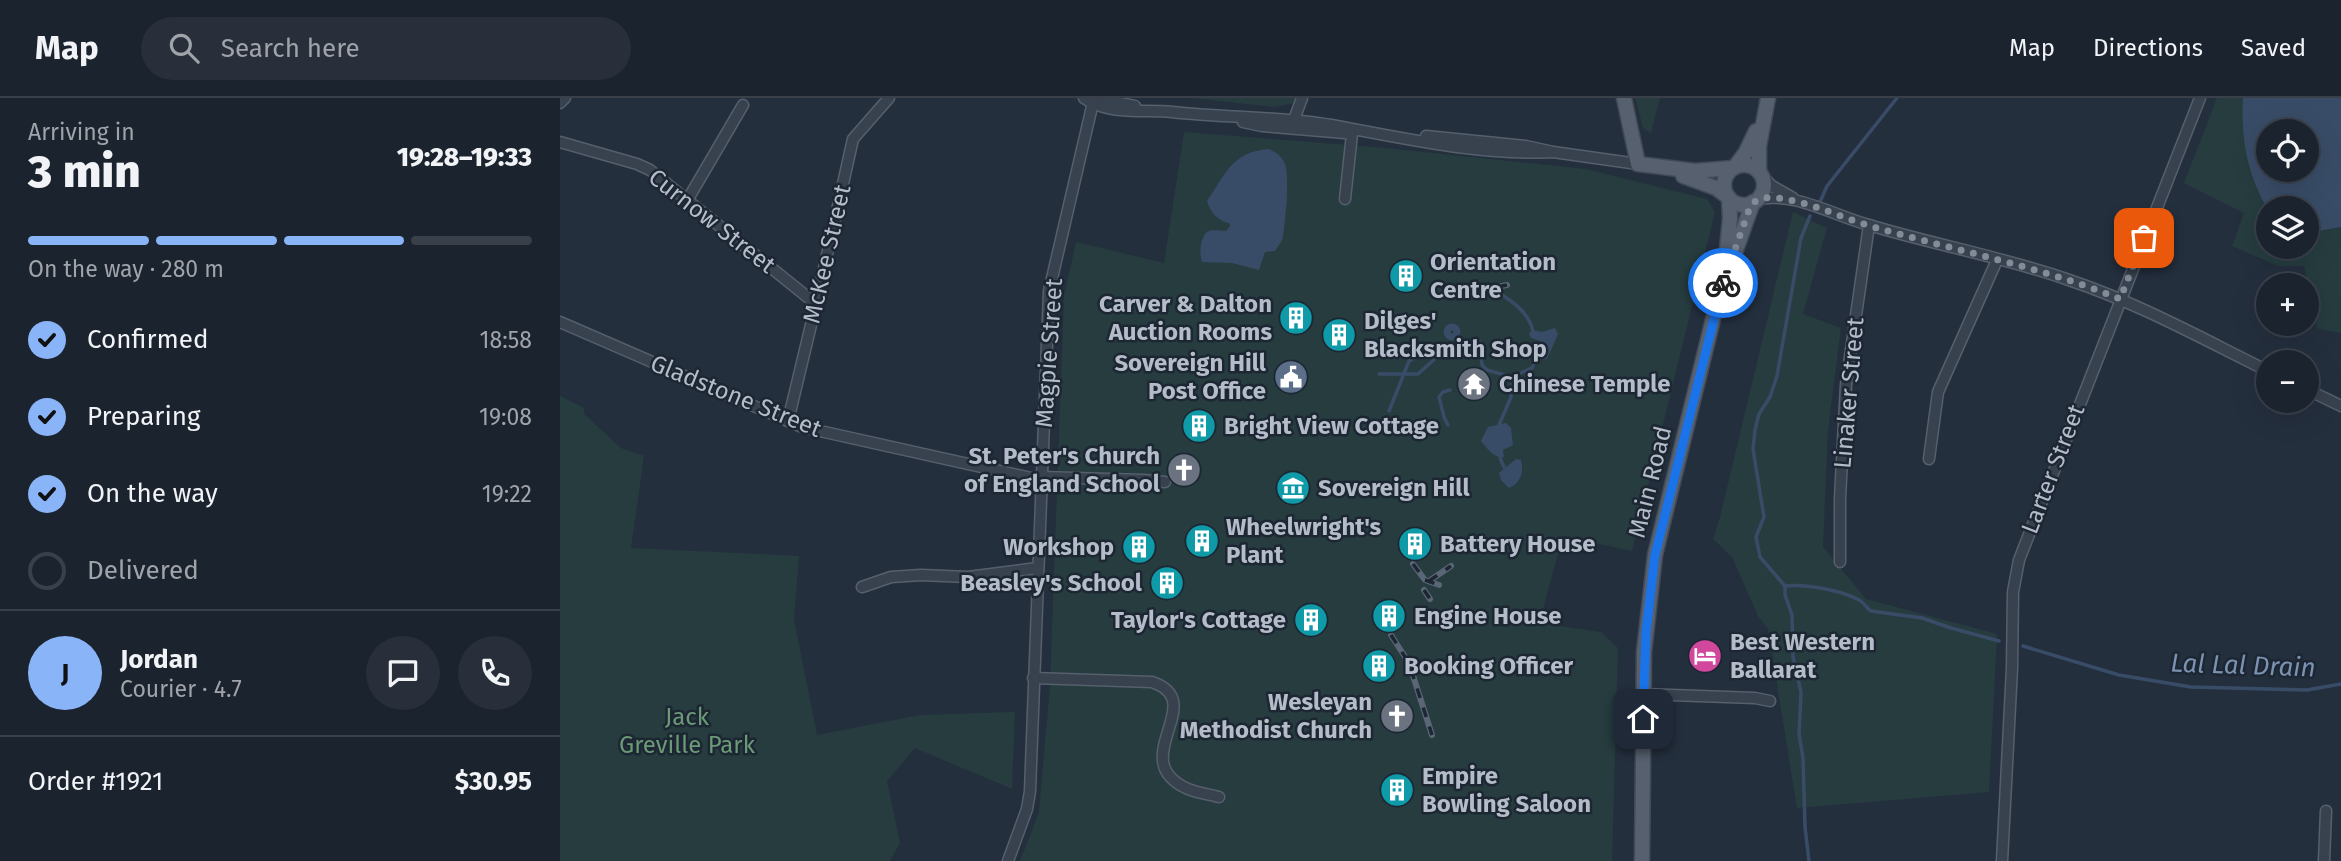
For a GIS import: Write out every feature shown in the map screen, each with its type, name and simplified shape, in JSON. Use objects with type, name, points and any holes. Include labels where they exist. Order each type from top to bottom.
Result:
[{"type":"main road","points":[[1624,98],[1641,165]]},
{"type":"main road","points":[[1641,165],[1709,185],[1741,204],[1755,201],[1763,188],[1758,150],[1768,101]]},
{"type":"main road","points":[[1729,197],[1724,181],[1749,147],[1768,101]]},
{"type":"main road","points":[[1641,165],[1695,172],[1748,165],[1759,173]]},
{"type":"main road","name":"Main Road","points":[[1642,861],[1646,622],[1655,555],[1722,285],[1730,222],[1729,197]]},
{"type":"main road","name":"Main Road","points":[[1722,285],[1755,201]]},
{"type":"street","points":[[560,103],[565,98]]},
{"type":"street","name":"McKee Street","points":[[788,421],[853,139],[889,98]]},
{"type":"street","points":[[1293,124],[1302,98]]},
{"type":"street","name":"Larter Street","points":[[2002,861],[2013,592],[2017,567],[2026,537],[2200,98]]},
{"type":"street","points":[[1090,100],[1224,118],[1262,126],[1293,124],[1473,144],[1525,146],[1641,165]]},
{"type":"street","name":"Magpie Street","points":[[1008,861],[1027,809],[1030,792],[1049,292],[1090,100]]},
{"type":"street","points":[[688,199],[743,106]]},
{"type":"street","points":[[1293,124],[1352,134],[1372,134]]},
{"type":"street","points":[[1345,199],[1352,134]]},
{"type":"street","name":"Curnow Street","points":[[560,142],[644,167],[688,199],[817,304]]},
{"type":"street","points":[[1759,173],[1772,186],[1804,204]]},
{"type":"street","points":[[1755,201],[1776,198],[1804,204],[1868,226],[2066,278],[2120,299],[2256,365]]},
{"type":"street","name":"Linaker Street","points":[[1840,562],[1840,498],[1846,385],[1868,226]]},
{"type":"street","points":[[1929,459],[1938,392],[1997,260]]},
{"type":"street","name":"Gladstone Street","points":[[560,322],[788,421],[822,432],[1040,479],[1165,482]]},
{"type":"street","points":[[2319,395],[2341,406]]},
{"type":"street","points":[[862,587],[891,577],[968,577],[1037,568]]},
{"type":"street","points":[[1034,678],[1152,682],[1159,685],[1171,698],[1174,709],[1172,724],[1162,749],[1161,758],[1165,769],[1173,780],[1184,787],[1219,797]]},
{"type":"street","points":[[1643,694],[1755,698],[1770,701]]},
{"type":"street","points":[[2325,861],[2326,811]]},
{"type":"green space","points":[[1192,98],[1296,98],[1294,103],[1274,107]]},
{"type":"green space","points":[[1635,98],[1660,98],[1651,133],[1643,128]]},
{"type":"green space","points":[[2217,98],[2341,98],[2341,333],[2319,329],[2319,273],[2306,273],[2304,266],[2278,266],[2262,259],[2319,259],[2319,196],[2256,196],[2256,256],[2232,246],[2244,213],[2184,183]]},
{"type":"green space","name":"Sovereign Hill","points":[[1184,132],[1386,148],[1586,169],[1707,199],[1715,212],[1632,551],[1563,536],[1539,623],[1601,632],[1618,648],[1612,861],[1020,861],[1039,812],[1050,685],[1064,296],[1076,242],[1164,263]]},
{"type":"green space","points":[[1793,212],[1827,228],[1803,314],[1841,328],[1828,430],[1823,547],[1866,599],[1997,634],[1989,792],[1797,808],[1768,629],[1758,616],[1732,557],[1713,539]]},
{"type":"green space","name":"Jack Greville Park","points":[[560,396],[584,408],[584,414],[621,448],[644,456],[631,548],[799,556],[794,620],[817,735],[920,715],[1015,712],[1012,789],[915,748],[887,781],[900,843],[890,861],[560,861]]},
{"type":"water","points":[[2243,98],[2341,98],[2341,227],[2319,231],[2319,196],[2261,196],[2250,170],[2244,142]]},
{"type":"water","points":[[1269,149],[1282,159],[1286,171],[1286,211],[1281,243],[1275,251],[1265,252],[1259,270],[1232,263],[1202,262],[1201,246],[1207,232],[1226,231],[1230,226],[1215,215],[1207,201],[1225,173],[1238,160],[1256,151]]},
{"type":"water","points":[[1555,328],[1558,334],[1547,359],[1539,360],[1542,349],[1540,341],[1531,338],[1529,333]]},
{"type":"water","points":[[1506,423],[1511,428],[1513,445],[1503,450],[1504,457],[1500,457],[1481,441],[1488,427]]},
{"type":"water","points":[[1516,459],[1521,460],[1522,473],[1519,480],[1509,488],[1501,480],[1499,473]]},
{"type":"waterway","points":[[1820,202],[1827,186],[1897,98]]},
{"type":"waterway","points":[[1809,861],[1803,758],[1799,734],[1801,692],[1793,657],[1792,615],[1785,595],[1785,586],[1760,557],[1756,537],[1764,517],[1753,449],[1759,414],[1770,397],[1777,376],[1801,238],[1810,216]]},
{"type":"waterway","points":[[1496,291],[1524,313],[1533,332]]},
{"type":"waterway","points":[[1452,328],[1456,332],[1452,336],[1448,332],[1452,328]]},
{"type":"waterway","points":[[1389,411],[1409,361],[1467,342]]},
{"type":"waterway","points":[[1480,342],[1482,365],[1487,370],[1512,377],[1511,397],[1499,425]]},
{"type":"waterway","points":[[1512,377],[1532,368],[1542,346]]},
{"type":"waterway","points":[[1379,374],[1418,374],[1438,356],[1458,347]]},
{"type":"waterway","points":[[1448,425],[1439,397],[1450,390]]},
{"type":"waterway","points":[[1500,458],[1504,467]]},
{"type":"waterway","name":"Lal Lal Drain","points":[[1785,586],[1823,588],[1852,596],[1871,611],[1922,618],[1999,641]]},
{"type":"waterway","name":"Lal Lal Drain","points":[[2023,646],[2119,675],[2191,687],[2307,690],[2341,684]]},
{"type":"railway","points":[[1482,290],[1507,285]]},
{"type":"railway","points":[[1413,564],[1425,580],[1439,585]]},
{"type":"railway","points":[[1429,581],[1451,566]]},
{"type":"railway","points":[[1424,590],[1430,599]]},
{"type":"railway","points":[[1391,635],[1409,663],[1432,735]]},
{"type":"way so far","points":[[1723,283],[1750,207],[1756,200],[1767,198],[1804,204],[1868,226],[2051,274],[2120,299],[2144,238]]},
{"type":"place","name":"Orientation Centre","points":[[1406,276]]},
{"type":"place","name":"Carver & Dalton Auction Rooms","points":[[1296,318]]},
{"type":"place","name":"Dilges' Blacksmith Shop","points":[[1339,335]]},
{"type":"place","name":"Sovereign Hill Post Office","points":[[1291,377]]},
{"type":"place","name":"Chinese Temple","points":[[1474,384]]},
{"type":"place","name":"Bright View Cottage","points":[[1199,426]]},
{"type":"place","name":"St. Peter's Church of England School","points":[[1184,470]]},
{"type":"place","name":"Sovereign Hill","points":[[1293,488]]},
{"type":"place","name":"Wheelwright's Plant","points":[[1202,541]]},
{"type":"place","name":"Battery House","points":[[1415,544]]},
{"type":"place","name":"Workshop","points":[[1139,547]]},
{"type":"place","name":"Beasley's School","points":[[1167,583]]},
{"type":"place","name":"Engine House","points":[[1389,616]]},
{"type":"place","name":"Taylor's Cottage","points":[[1311,620]]},
{"type":"place","name":"Best Western Ballarat","points":[[1705,656]]},
{"type":"place","name":"Booking Officer","points":[[1379,666]]},
{"type":"place","name":"Wesleyan Methodist Church","points":[[1397,716]]},
{"type":"place","name":"Empire Bowling Saloon","points":[[1397,790]]},
{"type":"route","points":[[1643,719],[1644,652],[1655,555],[1723,283]]}]
